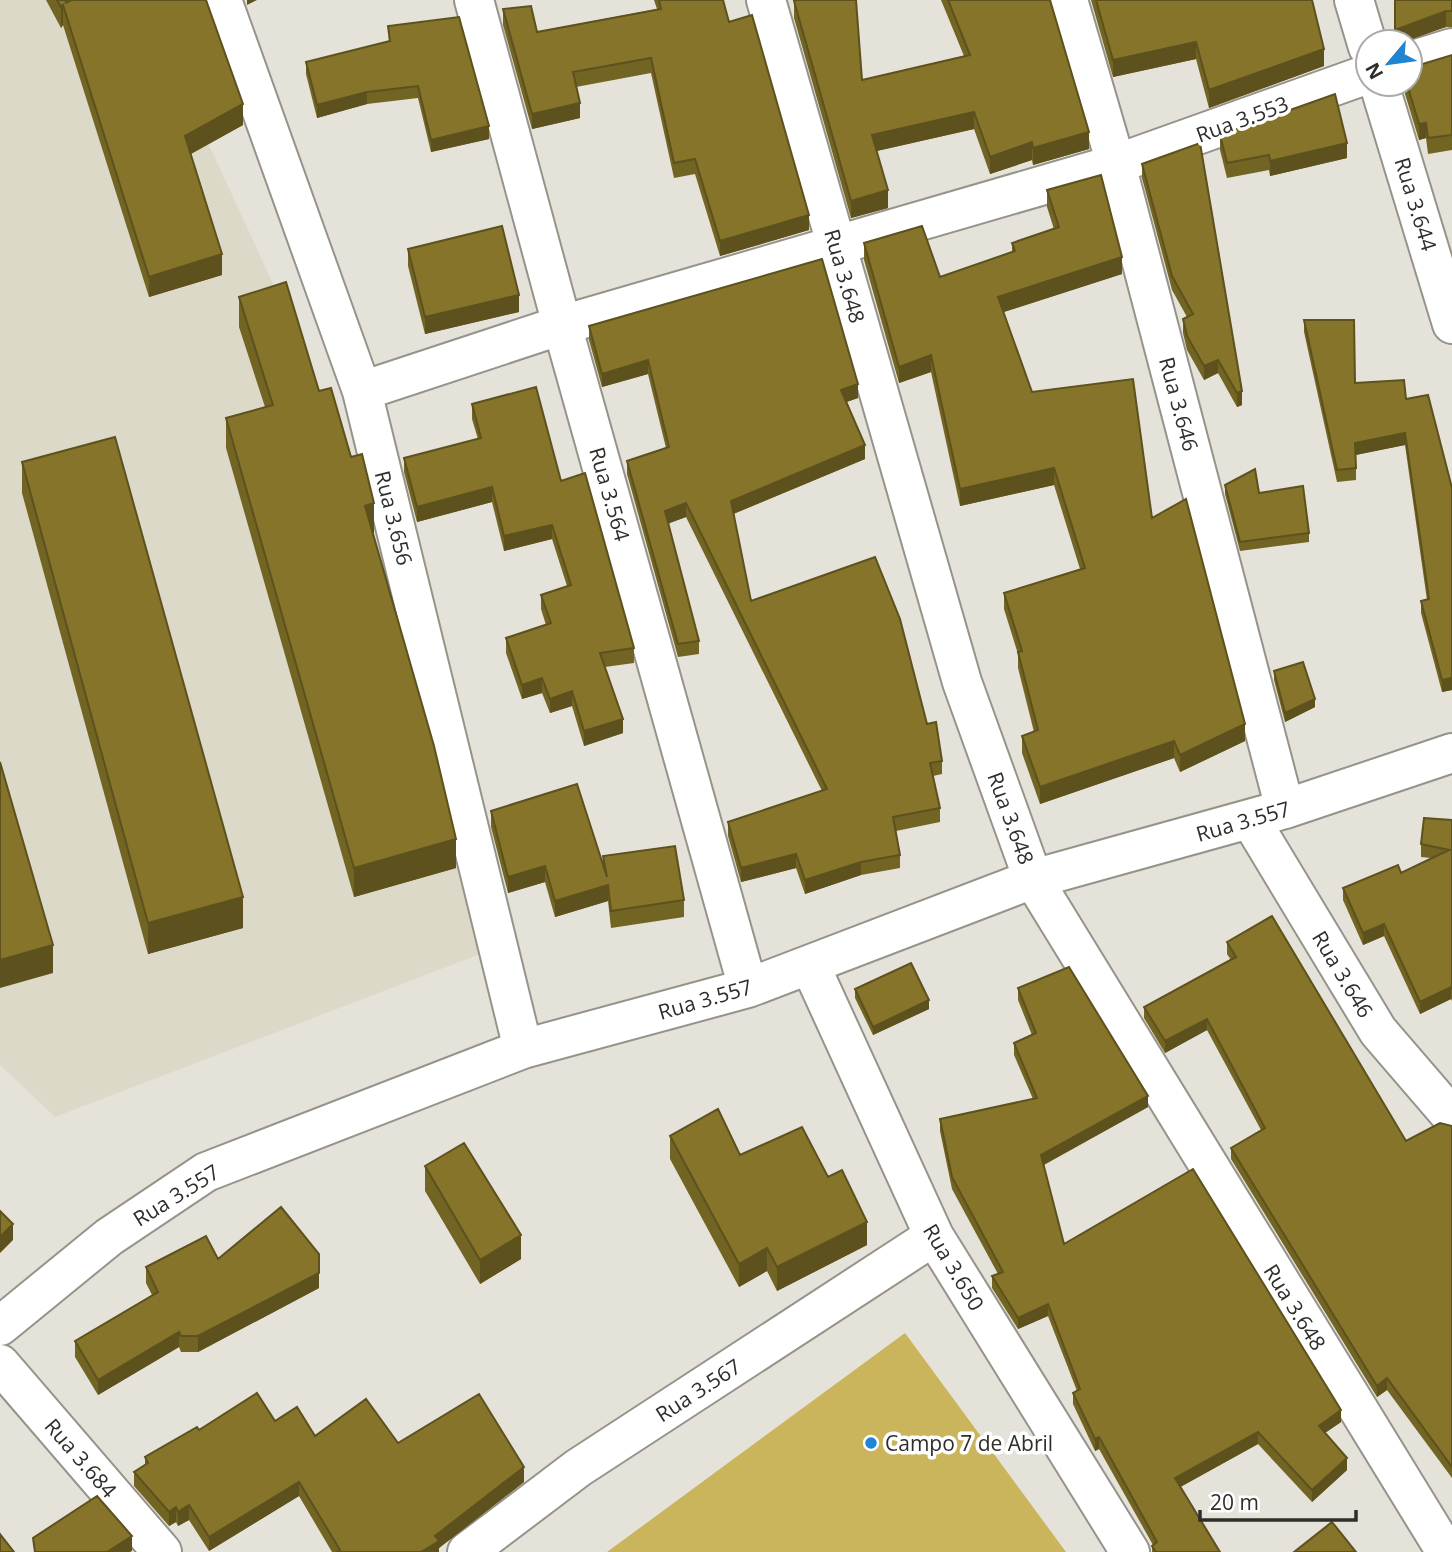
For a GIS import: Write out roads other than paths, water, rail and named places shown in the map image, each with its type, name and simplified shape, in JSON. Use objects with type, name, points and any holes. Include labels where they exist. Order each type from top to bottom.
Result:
[{"type":"street","name":"Rua 3.656","points":[[222,0],[362,391],[523,1049]]},
{"type":"street","name":"Rua 3.564","points":[[474,0],[748,988]]},
{"type":"street","name":"Rua 3.648","points":[[766,0],[962,682],[1033,879],[1446,1552]]},
{"type":"street","name":"Rua 3.646","points":[[1068,0],[1116,164],[1268,814],[1378,1031],[1452,1117]]},
{"type":"street","points":[[1354,0],[1362,28]]},
{"type":"street","points":[[1424,57],[1452,48]]},
{"type":"street","name":"Rua 3.553","points":[[362,391],[562,325],[1116,164],[1354,79]]},
{"type":"street","name":"Rua 3.644","points":[[1383,98],[1452,324]]},
{"type":"street","name":"Rua 3.557","points":[[0,1326],[110,1237],[205,1172],[523,1049],[748,988],[1033,879],[1268,814],[1452,753]]},
{"type":"street","name":"Rua 3.650","points":[[810,965],[934,1236],[1130,1552]]},
{"type":"street","name":"Rua 3.567","points":[[467,1552],[578,1468],[934,1236]]},
{"type":"street","name":"Rua 3.684","points":[[0,1364],[162,1552]]},
{"type":"place","name":"Campo 7 de Abril","points":[[871,1443]]}]
